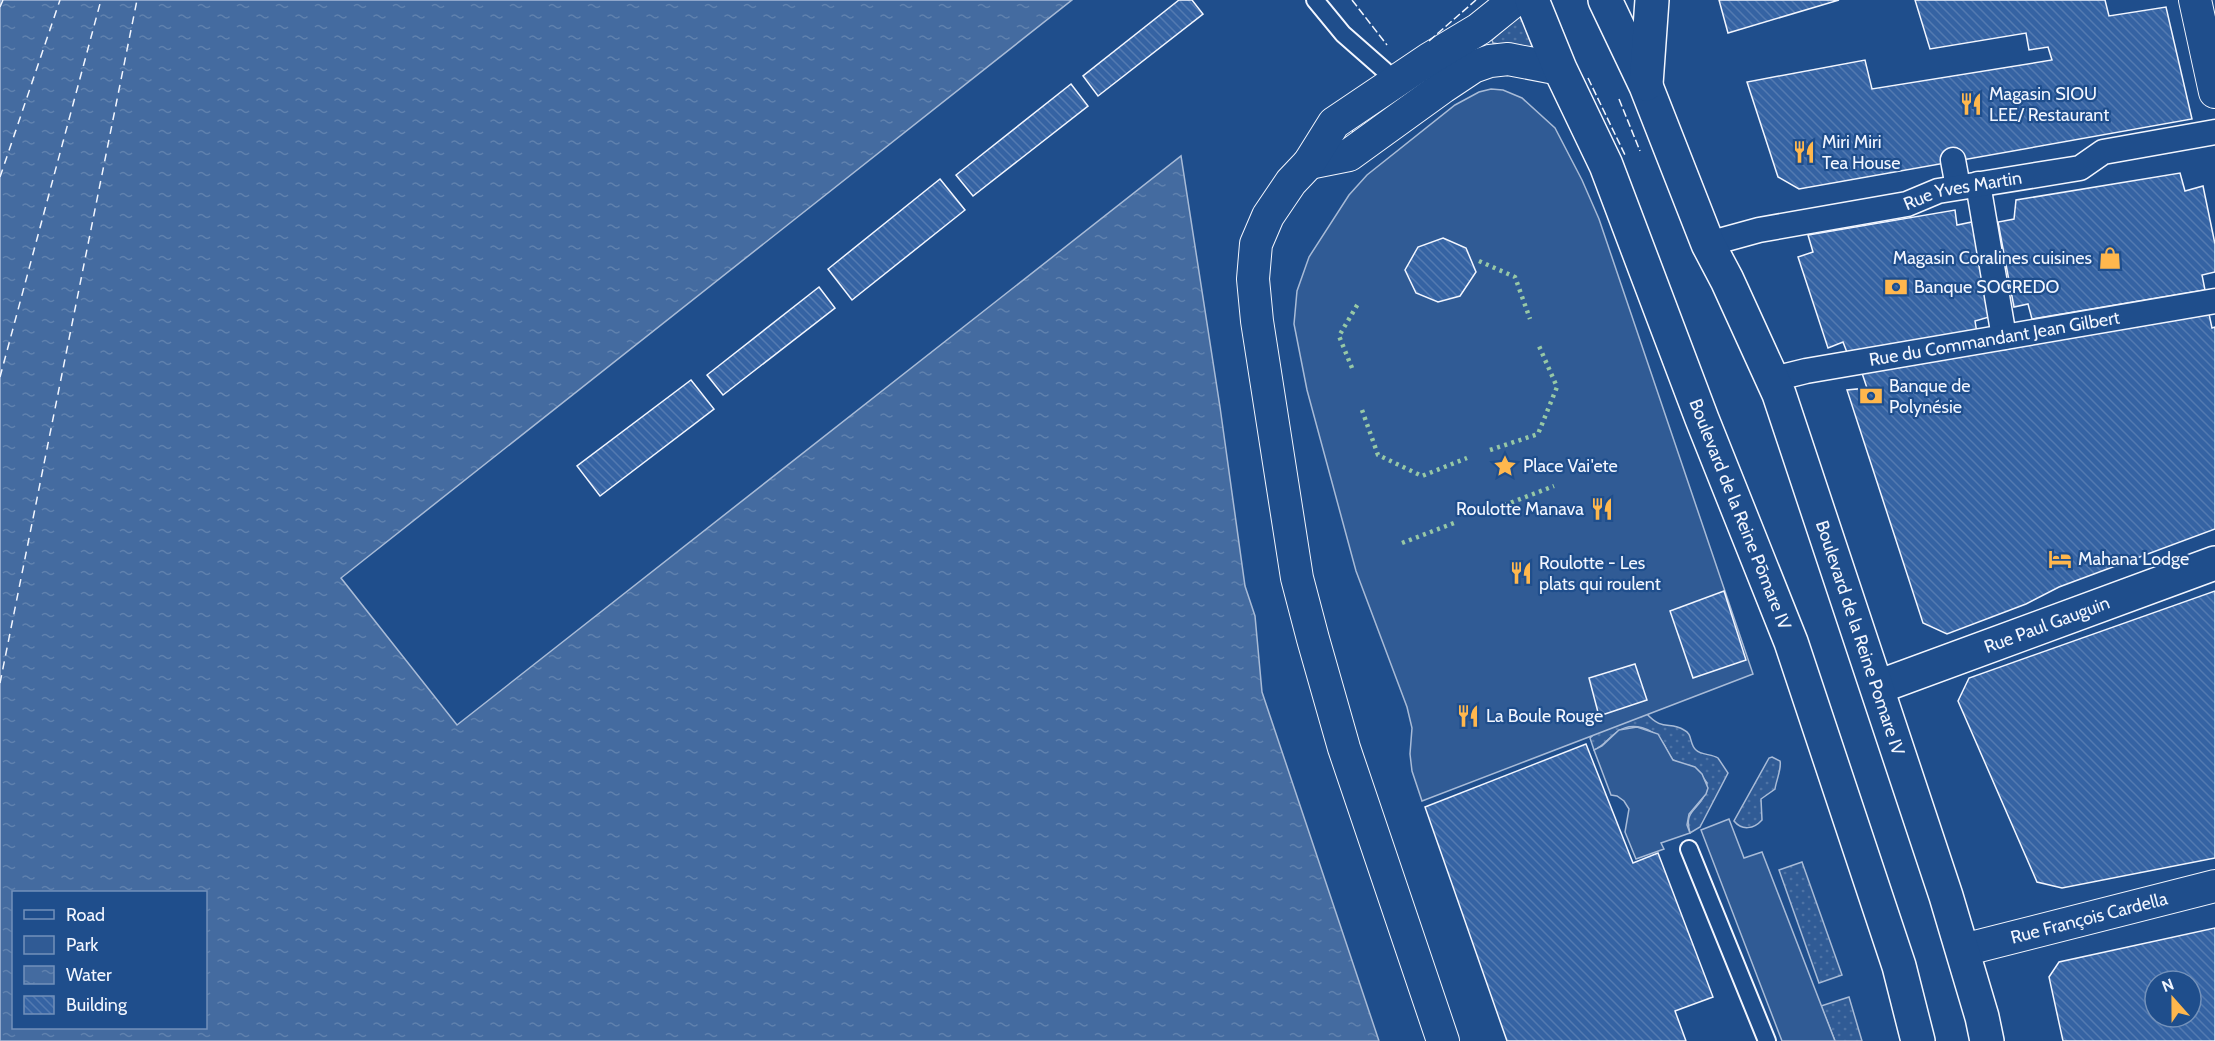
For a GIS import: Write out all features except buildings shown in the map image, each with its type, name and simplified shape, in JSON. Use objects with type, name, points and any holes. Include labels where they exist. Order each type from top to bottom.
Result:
[{"type":"main road","name":"Boulevard de la Reine Pōmare IV","points":[[1532,0],[1560,69],[1606,165],[1702,419],[1791,642],[1899,966],[1918,1041]]},
{"type":"main road","points":[[1605,0],[1646,86],[1708,244]]},
{"type":"main road","points":[[1646,86],[1652,0]]},
{"type":"main road","name":"Boulevard de la Reine Pomare IV","points":[[1708,244],[1773,379],[1878,687],[1963,950],[1987,1041]]},
{"type":"main road","name":"Rue Paul Gauguin","points":[[1878,687],[2215,563]]},
{"type":"street","points":[[1443,1041],[1329,700],[1297,578],[1276,452],[1253,279],[1256,244],[1268,216],[1291,182],[1309,164],[1334,123],[1479,29],[1515,0]]},
{"type":"street","points":[[2195,0],[2215,92]]},
{"type":"street","points":[[1309,164],[1348,155],[1473,68],[1490,61],[1508,59],[1560,69]]},
{"type":"street","name":"Rue Yves Martin","points":[[1708,244],[1759,230],[1907,204],[1938,191],[2080,168],[2103,152],[2215,132]]},
{"type":"street","points":[[1953,160],[1968,186],[2004,337]]},
{"type":"street","name":"Rue du Commandant Jean Gilbert","points":[[1773,379],[1806,371],[2215,301]]},
{"type":"street","name":"Rue François Cardella","points":[[1963,950],[2215,886]]},
{"type":"lane","points":[[1314,0],[1342,34],[1384,70],[1412,109]]},
{"type":"lane","points":[[1689,849],[1767,1041]]},
{"type":"green space","points":[[1521,15],[1534,46],[1522,48],[1493,43],[1492,40]]},
{"type":"green space","points":[[1646,713],[1657,722],[1679,727],[1687,732],[1696,750],[1718,758],[1728,773],[1700,827],[1690,833],[1689,816],[1703,798],[1707,783],[1695,769],[1673,760],[1654,733],[1642,728],[1629,727],[1614,734],[1594,750],[1590,738],[1607,722]]},
{"type":"green space","points":[[1769,758],[1780,761],[1780,767],[1775,789],[1761,799],[1762,820],[1752,827],[1741,826],[1734,821]]},
{"type":"green space","points":[[1802,862],[1842,975],[1819,983],[1779,870]]},
{"type":"green space","points":[[1849,997],[1862,1041],[1835,1041],[1821,1006]]},
{"type":"shaded area","name":"Place Vai'ete","points":[[1491,89],[1503,90],[1522,98],[1555,128],[1582,180],[1599,219],[1753,674],[1422,801],[1412,771],[1410,754],[1412,728],[1407,707],[1356,571],[1307,390],[1294,324],[1297,291],[1309,257],[1349,195],[1367,175],[1455,105],[1479,92]]},
{"type":"shaded area","points":[[1637,727],[1658,734],[1673,760],[1695,767],[1702,774],[1708,788],[1706,794],[1689,814],[1687,825],[1690,833],[1661,843],[1664,849],[1636,859],[1625,832],[1629,809],[1624,801],[1611,795],[1594,750],[1602,746],[1619,730]]},
{"type":"shaded area","points":[[1729,819],[1744,858],[1762,852],[1835,1041],[1782,1041],[1701,830]]},
{"type":"water","points":[[0,0],[1072,0],[341,578],[457,725],[1181,156],[1245,586],[1255,616],[1262,692],[1379,1041],[0,1041]]},
{"type":"ferry route","points":[[0,7],[3,0]]},
{"type":"ferry route","points":[[0,177],[60,0]]},
{"type":"ferry route","points":[[0,377],[101,0]]},
{"type":"ferry route","points":[[0,683],[137,0]]},
{"type":"hedge","points":[[1479,261],[1515,277],[1530,319]]},
{"type":"hedge","points":[[1352,368],[1339,336],[1359,302]]},
{"type":"hedge","points":[[1490,450],[1538,434],[1557,387],[1539,346]]},
{"type":"hedge","points":[[1362,410],[1378,455],[1422,476],[1467,458]]},
{"type":"hedge","points":[[1497,508],[1554,486]]},
{"type":"hedge","points":[[1402,543],[1454,523]]},
{"type":"fence","points":[[1352,0],[1387,45]]},
{"type":"fence","points":[[1429,41],[1476,0]]},
{"type":"fence","points":[[1588,78],[1626,157]]},
{"type":"fence","points":[[1619,99],[1640,151]]},
{"type":"place","name":"Magasin SIOU LEE/ Restaurant","points":[[1971,104]]},
{"type":"place","name":"Miri Miri Tea House","points":[[1804,152]]},
{"type":"place","name":"Magasin Coralines cuisines","points":[[2110,258]]},
{"type":"place","name":"Banque SOCREDO","points":[[1896,287]]},
{"type":"place","name":"Banque de Polynésie","points":[[1871,396]]},
{"type":"place","name":"Place Vai'ete","points":[[1505,466]]},
{"type":"place","name":"Roulotte Manava","points":[[1602,509]]},
{"type":"place","name":"Mahana Lodge","points":[[2060,559]]},
{"type":"place","name":"Roulotte - Les plats qui roulent","points":[[1521,573]]},
{"type":"place","name":"La Boule Rouge","points":[[1468,716]]}]
